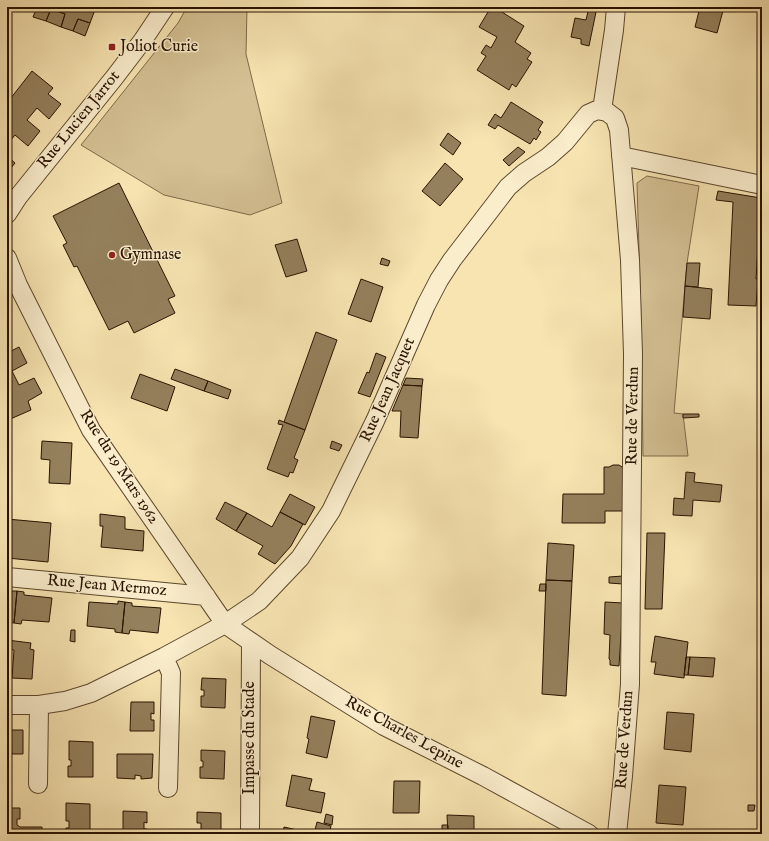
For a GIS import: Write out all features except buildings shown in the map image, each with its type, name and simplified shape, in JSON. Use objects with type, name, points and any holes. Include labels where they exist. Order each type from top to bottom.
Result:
[{"type":"street","name":"Rue Lucien Jarrot","points":[[7,214],[18,197],[138,46],[165,7]]},
{"type":"street","points":[[602,110],[616,7]]},
{"type":"street","name":"Rue Jean Jacquet","points":[[7,705],[39,705],[65,701],[91,693],[164,657],[225,624],[259,602],[280,581],[300,558],[331,511],[375,421],[426,305],[439,280],[452,260],[508,187],[548,157],[565,142],[588,114],[597,110],[602,110]]},
{"type":"street","name":"Rue de Verdun","points":[[602,110],[615,118],[619,130],[630,260],[633,362],[630,684],[617,834]]},
{"type":"street","points":[[621,156],[762,185]]},
{"type":"street","name":"Rue du 19 Mars 1962","points":[[7,258],[18,285],[91,430],[225,624]]},
{"type":"street","name":"Rue Jean Mermoz","points":[[7,577],[206,596]]},
{"type":"street","name":"Rue Charles Lepine","points":[[225,624],[384,726],[483,776],[589,834]]},
{"type":"street","name":"Impasse du Stade","points":[[250,834],[251,642]]},
{"type":"street","points":[[164,657],[171,673],[168,788]]},
{"type":"street","points":[[38,784],[39,705]]},
{"type":"shaded area","points":[[187,7],[247,7],[246,54],[282,203],[250,215],[164,195],[81,145],[178,23]]},
{"type":"shaded area","points":[[647,176],[699,186],[687,263],[674,413],[683,414],[688,456],[643,456],[637,183]]},
{"type":"place","name":"Joliot Curie","points":[[112,47]]},
{"type":"place","name":"Gymnase","points":[[112,255]]}]
